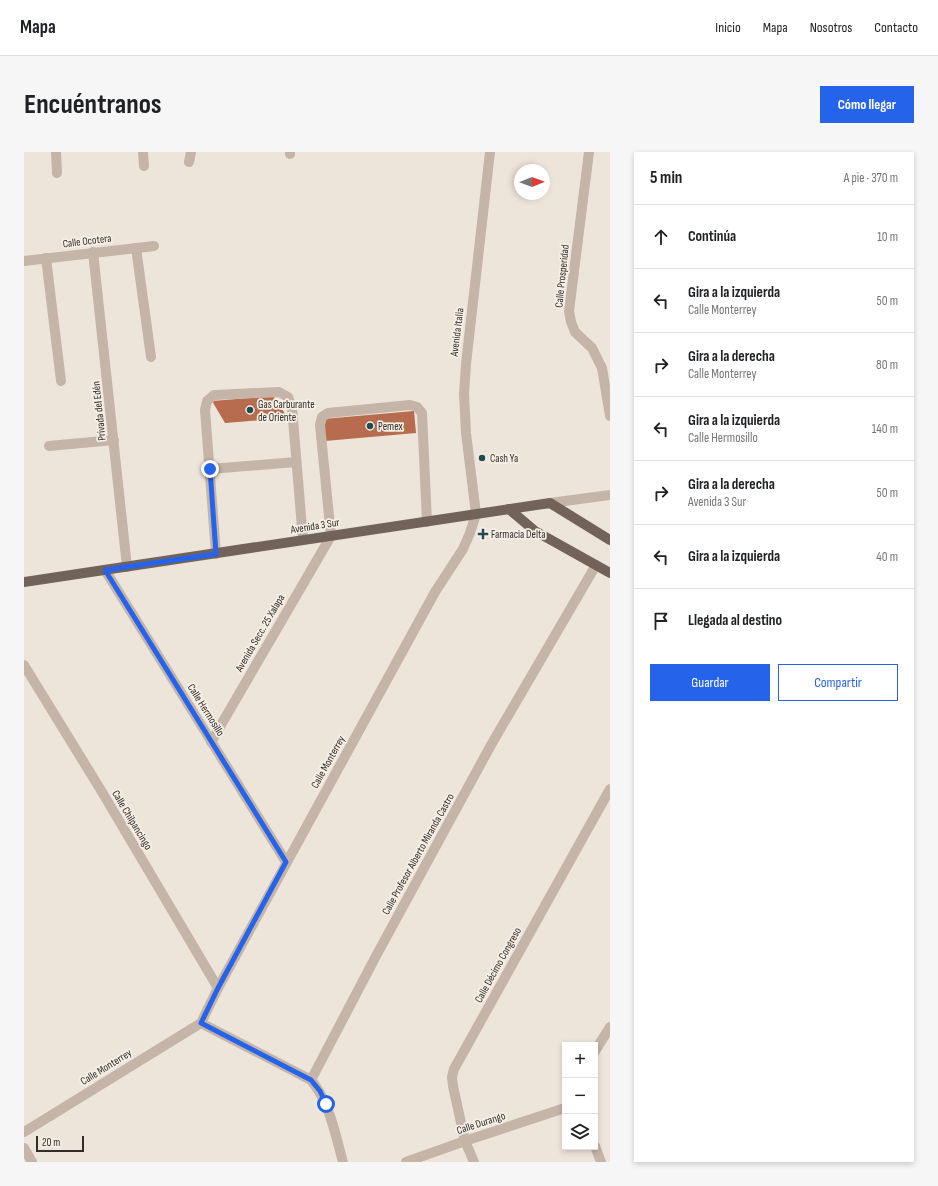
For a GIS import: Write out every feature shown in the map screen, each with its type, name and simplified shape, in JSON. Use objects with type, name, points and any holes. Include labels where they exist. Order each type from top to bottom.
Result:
[{"type":"main road","name":"Avenida 3 Sur","points":[[24,582],[550,503]]},
{"type":"main road","points":[[550,503],[610,540]]},
{"type":"main road","points":[[509,510],[535,531],[610,573]]},
{"type":"street","points":[[56,152],[57,174]]},
{"type":"street","points":[[143,152],[144,166]]},
{"type":"street","name":"Avenida Italia","points":[[476,514],[466,433],[464,394],[466,364],[490,152]]},
{"type":"street","name":"Calle Prosperidad","points":[[589,152],[569,311],[571,322],[576,332],[592,348],[602,368],[610,416]]},
{"type":"street","name":"Calle Ocotera","points":[[24,261],[154,246]]},
{"type":"street","points":[[136,248],[151,357]]},
{"type":"street","name":"Privada del Edén","points":[[93,252],[127,567]]},
{"type":"street","points":[[46,258],[61,382]]},
{"type":"street","points":[[216,554],[205,410],[207,401],[214,395],[279,392],[288,397],[292,407],[303,540]]},
{"type":"street","points":[[330,536],[320,425],[322,417],[328,413],[410,405],[417,407],[422,413],[427,522]]},
{"type":"street","points":[[49,446],[114,440]]},
{"type":"street","points":[[210,469],[296,462]]},
{"type":"street","name":"Avenida 3 Sur","points":[[550,503],[610,495]]},
{"type":"street","name":"Calle Monterrey","points":[[24,1132],[201,1023],[218,988],[286,862],[436,592],[463,549],[476,514]]},
{"type":"street","name":"Avenida Secc. 25 Xalapa","points":[[211,742],[330,536]]},
{"type":"street","name":"Calle Profesor Alberto Miranda Castro","points":[[311,1080],[372,963],[491,745],[596,565]]},
{"type":"street","name":"Calle Hermosillo","points":[[105,570],[286,862]]},
{"type":"street","name":"Calle Chilpancingo","points":[[24,665],[102,792],[218,988]]},
{"type":"street","name":"Calle Décimo Congreso","points":[[474,1162],[465,1140],[453,1086],[452,1077],[454,1069],[610,789]]},
{"type":"street","points":[[201,1023],[311,1080],[320,1091],[326,1104],[343,1162]]},
{"type":"street","points":[[598,1046],[610,1027]]},
{"type":"street","name":"Calle Durango","points":[[406,1162],[465,1140],[562,1109]]},
{"type":"street","points":[[24,1148],[32,1162]]},
{"type":"street","points":[[596,1150],[601,1162]]},
{"type":"building","name":"Gas Carburante de Oriente","points":[[273,396],[288,418],[225,423],[212,401]]},
{"type":"building","name":"Pemex","points":[[414,411],[416,433],[325,441],[323,419]]},
{"type":"place","name":"Gas Carburante de Oriente","points":[[250,410]]},
{"type":"place","name":"Pemex","points":[[370,426]]},
{"type":"place","name":"Cash Ya","points":[[482,458]]},
{"type":"place","name":"Farmacia Delta","points":[[483,534]]},
{"type":"route","points":[[210,469],[216,554],[105,570],[286,862],[218,988],[201,1023],[311,1080],[320,1091],[326,1104]]}]
